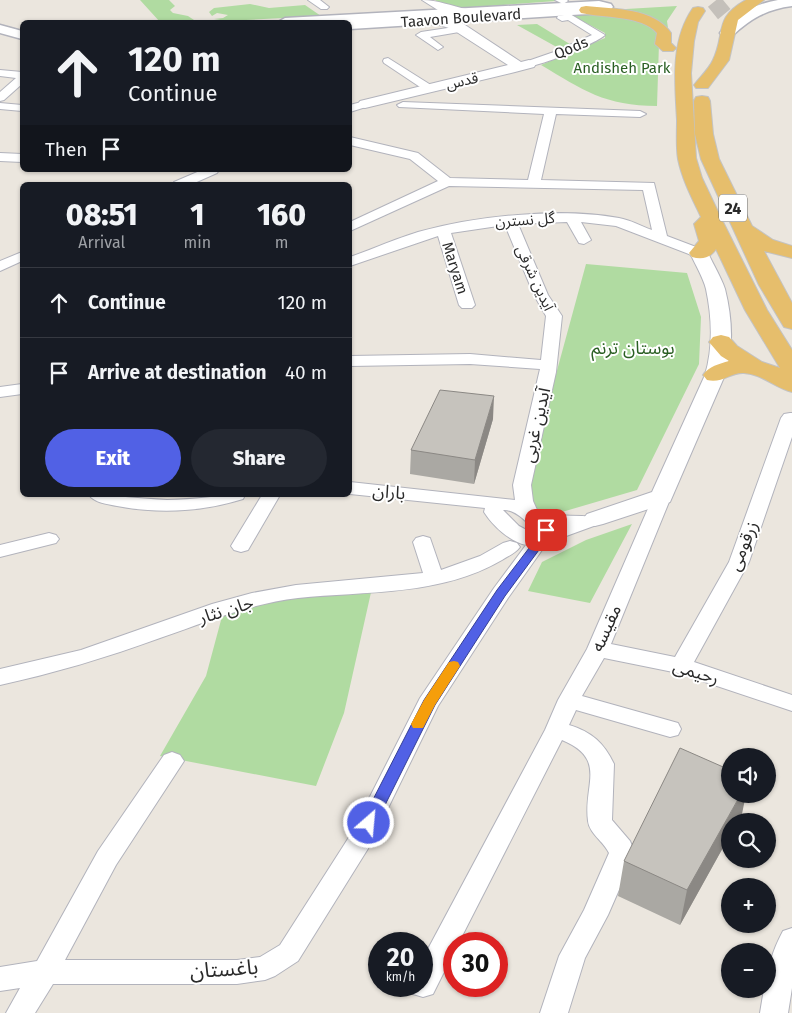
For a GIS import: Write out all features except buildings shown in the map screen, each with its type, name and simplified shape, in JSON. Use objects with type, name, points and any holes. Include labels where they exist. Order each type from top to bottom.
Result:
[{"type":"highway","points":[[702,85],[721,60],[731,19],[738,12],[757,0]]},
{"type":"highway","points":[[596,8],[627,2]]},
{"type":"highway","points":[[596,8],[648,20],[661,28],[664,33],[663,44],[668,48]]},
{"type":"highway","name":"24","points":[[700,18],[691,22],[684,65],[687,158],[693,178],[711,218],[756,310],[792,369]]},
{"type":"highway","points":[[666,67],[673,25]]},
{"type":"highway","name":"24","points":[[700,63],[704,134],[710,159],[770,285],[792,322]]},
{"type":"highway","points":[[668,98],[687,158]]},
{"type":"highway","points":[[699,253],[709,242],[704,224],[711,218]]},
{"type":"highway","points":[[743,229],[765,245],[792,252]]},
{"type":"highway","points":[[770,285],[772,272],[777,266],[784,261],[792,259]]},
{"type":"highway","points":[[722,342],[729,352],[792,385]]},
{"type":"highway","points":[[715,374],[724,368],[752,365]]},
{"type":"main road","points":[[727,33],[746,16],[756,10],[792,2]]},
{"type":"main road","name":"Taavon Boulevard","points":[[352,25],[427,6],[496,15],[596,8]]},
{"type":"main road","name":"Taavon Boulevard","points":[[325,20],[462,12],[596,8]]},
{"type":"main road","points":[[0,29],[20,34]]},
{"type":"main road","points":[[1,43],[20,39]]},
{"type":"main road","points":[[1,43],[20,45]]},
{"type":"street","points":[[313,0],[324,7]]},
{"type":"street","points":[[427,6],[462,12]]},
{"type":"street","points":[[406,16],[421,11],[427,6]]},
{"type":"street","points":[[427,6],[514,62],[515,68]]},
{"type":"street","points":[[496,15],[482,24],[478,32],[529,64]]},
{"type":"street","name":"Qods","points":[[529,64],[567,51],[600,35],[570,17],[562,18]]},
{"type":"street","points":[[438,47],[421,35],[461,29]]},
{"type":"street","points":[[388,61],[430,89]]},
{"type":"street","name":"قدس","points":[[354,100],[399,100],[430,89],[529,64]]},
{"type":"street","points":[[0,76],[20,77]]},
{"type":"street","points":[[0,98],[20,79]]},
{"type":"street","points":[[399,100],[551,111],[640,114]]},
{"type":"street","points":[[0,106],[20,108]]},
{"type":"street","points":[[534,182],[551,111]]},
{"type":"street","points":[[352,141],[414,156],[447,182]]},
{"type":"street","points":[[0,157],[20,154]]},
{"type":"street","points":[[186,182],[208,172]]},
{"type":"street","points":[[352,225],[447,182],[534,182],[649,186],[660,237]]},
{"type":"street","points":[[572,218],[584,240]]},
{"type":"street","name":"گل نسترن","points":[[352,261],[443,230],[510,221],[572,218],[619,222],[699,253]]},
{"type":"street","name":"آیدین شرقی","points":[[510,221],[542,295],[554,316],[548,365]]},
{"type":"street","name":"Maryam","points":[[443,230],[467,305]]},
{"type":"street","name":"مقیسه","points":[[433,966],[556,730],[569,700],[598,649],[715,374],[722,342],[715,288],[699,253]]},
{"type":"street","points":[[0,254],[20,256]]},
{"type":"street","points":[[0,267],[20,257]]},
{"type":"street","points":[[352,361],[470,359],[548,365]]},
{"type":"street","name":"آیدین غربی","points":[[522,485],[548,365]]},
{"type":"street","points":[[0,392],[20,389]]},
{"type":"street","name":"زرقومی","points":[[681,666],[739,562],[790,418]]},
{"type":"street","points":[[429,496],[485,500],[522,485],[524,501],[530,516]]},
{"type":"street","name":"باران","points":[[352,488],[429,496]]},
{"type":"street","points":[[429,496],[502,511],[512,504],[546,530],[544,535],[502,585]]},
{"type":"street","points":[[106,497],[127,502],[193,505],[214,502],[230,497]]},
{"type":"street","points":[[241,546],[270,497]]},
{"type":"street","points":[[458,572],[497,556],[513,540],[540,539],[662,497]]},
{"type":"street","points":[[485,500],[502,511],[513,540],[502,585]]},
{"type":"street","points":[[530,516],[560,521],[595,519]]},
{"type":"street","points":[[0,551],[49,539]]},
{"type":"street","points":[[423,542],[434,578]]},
{"type":"street","points":[[458,572],[478,569],[500,572],[502,585]]},
{"type":"street","name":"جان نثار","points":[[0,677],[21,673],[130,642],[234,604],[304,591],[410,583],[458,572]]},
{"type":"street","name":"باغستان","points":[[0,979],[45,972],[238,972],[265,968],[289,953],[360,840],[428,704],[502,585]]},
{"type":"street","name":"رحیمی","points":[[598,649],[681,666],[792,703]]},
{"type":"street","points":[[569,700],[670,729]]},
{"type":"street","points":[[554,1013],[572,956],[595,916],[622,854],[621,848],[600,822],[602,764],[599,756],[594,748],[577,735],[556,730]]},
{"type":"street","points":[[20,1013],[45,972],[107,858],[172,761]]},
{"type":"street","points":[[774,1013],[784,955],[792,939]]},
{"type":"green space","points":[[140,0],[169,0],[175,6],[170,10],[173,13],[188,16],[194,20],[158,20]]},
{"type":"green space","points":[[435,0],[554,0],[556,1],[449,9]]},
{"type":"green space","points":[[250,4],[269,8],[305,5],[321,16],[220,20],[214,19],[223,18],[228,15],[217,13],[212,16],[209,12],[214,8]]},
{"type":"green space","points":[[677,6],[667,21],[668,28],[655,21],[609,10]]},
{"type":"green space","name":"Andisheh Park","points":[[598,12],[633,17],[657,30],[659,43],[657,106],[609,100],[582,89],[541,65],[605,38],[605,33],[569,14]]},
{"type":"green space","points":[[537,24],[573,46],[562,50],[517,25]]},
{"type":"green space","name":"بوستان ترنم","points":[[586,264],[687,273],[701,317],[699,364],[637,490],[562,512],[532,514],[525,488]]},
{"type":"green space","points":[[632,524],[590,603],[528,591],[542,562],[586,540]]},
{"type":"green space","points":[[372,588],[344,713],[316,786],[160,756],[206,676],[224,609],[251,600]]},
{"type":"tunnel","points":[[713,13],[729,0]]},
{"type":"slow traffic","points":[[418,724],[428,704],[454,666]]},
{"type":"route","points":[[369,823],[428,704],[501,593],[546,530]]}]
